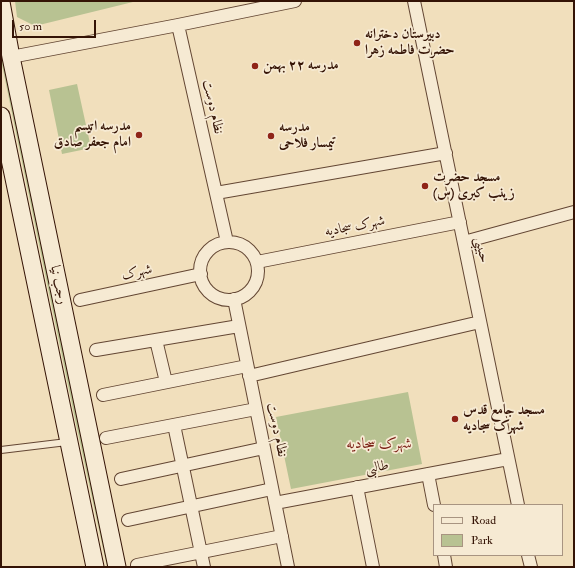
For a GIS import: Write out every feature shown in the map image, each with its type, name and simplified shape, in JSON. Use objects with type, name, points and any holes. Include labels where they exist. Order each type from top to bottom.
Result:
[{"type":"main road","name":"رجب نیا","points":[[1,2],[11,57],[117,567]]},
{"type":"main road","name":"رجب نیا","points":[[1,116],[94,567]]},
{"type":"street","points":[[11,57],[295,1]]},
{"type":"street","name":"حبیبی","points":[[414,1],[518,504]]},
{"type":"street","name":"نظام دوست","points":[[178,25],[227,242]]},
{"type":"street","points":[[216,193],[446,153]]},
{"type":"street","points":[[464,242],[574,212]]},
{"type":"street","name":"شهرک سجادیه","points":[[257,262],[460,222]]},
{"type":"street","points":[[227,242],[245,246],[252,253],[257,262],[258,272],[256,282],[251,290],[234,300],[225,300],[212,294],[203,283],[201,265],[204,257],[210,249],[218,244],[227,242]]},
{"type":"street","name":"شهرک","points":[[80,300],[201,274]]},
{"type":"street","name":"نظام دوست","points":[[234,300],[288,567]]},
{"type":"street","points":[[103,395],[166,382],[248,371],[480,322]]},
{"type":"street","points":[[96,350],[239,326]]},
{"type":"street","points":[[156,340],[166,382]]},
{"type":"street","points":[[106,438],[256,409]]},
{"type":"street","points":[[174,425],[204,567]]},
{"type":"street","points":[[121,479],[264,448]]},
{"type":"street","name":"طالبی","points":[[275,503],[508,458]]},
{"type":"street","points":[[428,474],[434,504]]},
{"type":"street","points":[[357,487],[373,567]]},
{"type":"street","points":[[128,520],[272,489]]},
{"type":"street","points":[[137,565],[282,536]]},
{"type":"street","points":[[444,556],[446,567]]},
{"type":"street","points":[[528,556],[531,567]]},
{"type":"lane","points":[[19,202],[36,246]]},
{"type":"lane","points":[[1,450],[69,442]]},
{"type":"green space","points":[[15,1],[137,1],[35,26],[17,17]]},
{"type":"green space","points":[[1,27],[111,567],[107,567],[1,60]]},
{"type":"green space","points":[[77,84],[91,148],[62,154],[49,90]]},
{"type":"green space","points":[[408,392],[422,464],[291,489],[276,417]]},
{"type":"place","name":"دبیرستان دخترانه حضرت فاطمه زهرا","points":[[357,43]]},
{"type":"place","name":"مدرسه ۲۲ بهمن","points":[[255,66]]},
{"type":"place","name":"مدرسه اتیسم امام جعفر صادق","points":[[139,135]]},
{"type":"place","name":"مدرسه تیمسار فلاحی","points":[[271,136]]},
{"type":"place","name":"مسجد حضرت زینب کبری (س)","points":[[425,186]]},
{"type":"place","name":"مسجد جامع قدس شهرک سجادیه","points":[[455,419]]},
{"type":"district","name":"شهرک سجادیه","points":[[379,445]]}]
